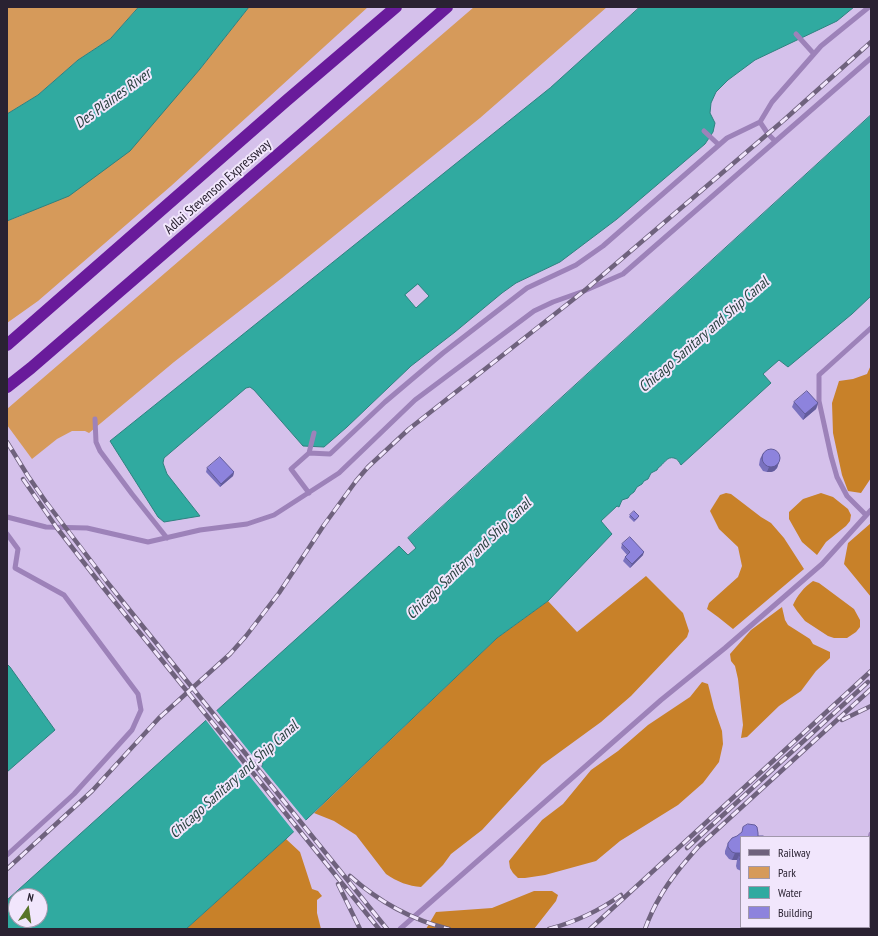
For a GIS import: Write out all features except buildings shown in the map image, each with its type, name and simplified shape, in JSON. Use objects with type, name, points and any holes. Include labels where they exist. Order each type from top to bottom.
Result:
[{"type":"highway","name":"Adlai Stevenson Expressway","points":[[11,342],[286,101],[396,7]]},
{"type":"highway","name":"Adlai Stevenson Expressway","points":[[7,387],[305,132],[447,7]]},
{"type":"lane","points":[[309,454],[330,454],[385,402],[443,353],[527,288],[576,265],[603,246],[727,138],[760,122],[772,102],[820,46],[869,7]]},
{"type":"lane","points":[[796,34],[814,54]]},
{"type":"lane","points":[[7,517],[46,527],[87,528],[148,542],[200,530],[247,524],[274,515],[339,473],[415,400],[534,311],[623,274],[871,58]]},
{"type":"lane","points":[[760,122],[768,134],[776,141]]},
{"type":"lane","points":[[704,130],[719,145]]},
{"type":"lane","points":[[866,515],[847,496],[837,477],[819,401],[820,375],[871,328]]},
{"type":"lane","points":[[95,419],[96,442],[100,451],[132,494],[168,538]]},
{"type":"lane","points":[[309,492],[291,469],[309,454],[314,432]]},
{"type":"lane","points":[[400,929],[661,700],[725,648],[822,564],[871,510]]},
{"type":"lane","points":[[7,534],[18,549],[15,568],[64,595],[138,694],[141,710],[132,730],[74,794],[7,855]]},
{"type":"green space","points":[[7,7],[139,7],[110,39],[78,60],[38,95],[7,114]]},
{"type":"green space","points":[[249,7],[368,7],[171,186],[38,301],[7,323],[7,221],[23,215],[172,100],[200,69]]},
{"type":"green space","points":[[474,7],[607,7],[480,118],[282,278],[174,362],[89,433],[85,431],[72,431],[57,439],[32,459],[7,425],[7,409]]},
{"type":"shaded area","points":[[871,365],[871,478],[861,493],[848,491],[842,475],[833,433],[832,403],[839,381],[853,379],[867,374]]},
{"type":"shaded area","points":[[726,493],[731,494],[771,523],[784,538],[804,569],[733,629],[707,609],[709,603],[738,577],[742,566],[738,547],[719,529],[710,511],[720,495]]},
{"type":"shaded area","points":[[821,493],[833,497],[848,509],[851,515],[850,521],[846,526],[826,542],[817,555],[802,542],[789,519],[789,512],[803,499]]},
{"type":"shaded area","points":[[871,523],[871,597],[844,564],[848,543]]},
{"type":"shaded area","points":[[646,576],[683,613],[689,631],[687,637],[631,696],[601,722],[542,765],[482,830],[451,854],[443,865],[421,887],[403,883],[386,874],[356,835],[334,821],[314,813],[497,638],[548,601],[577,632]]},
{"type":"shaded area","points":[[813,581],[819,583],[854,609],[860,620],[860,627],[856,632],[847,638],[834,638],[828,636],[805,621],[793,605],[801,592]]},
{"type":"shaded area","points":[[782,607],[785,620],[788,625],[810,639],[813,644],[830,652],[830,658],[816,671],[801,691],[779,706],[747,737],[741,738],[743,725],[738,679],[730,654],[751,630]]},
{"type":"shaded area","points":[[702,682],[708,684],[722,731],[723,744],[719,762],[703,783],[678,805],[620,841],[596,861],[545,875],[518,878],[510,868],[509,861],[542,820],[563,804],[591,770],[618,751],[648,725],[690,697]]},
{"type":"shaded area","points":[[286,839],[300,852],[312,889],[318,891],[322,896],[317,900],[317,913],[321,929],[186,929]]},
{"type":"shaded area","points":[[534,891],[552,891],[558,895],[556,901],[534,929],[426,929],[436,912],[492,908]]},
{"type":"water","name":"Des Plaines River","points":[[139,7],[249,7],[200,69],[130,151],[69,196],[7,221],[7,114],[38,95],[78,60],[110,39]]},
{"type":"water","points":[[640,7],[854,7],[837,21],[755,60],[728,80],[716,92],[711,103],[710,113],[715,123],[713,132],[705,144],[617,219],[560,262],[516,283],[502,293],[411,366],[324,447],[303,446],[254,390],[250,387],[246,388],[164,458],[163,463],[167,474],[200,516],[164,522],[158,517],[110,441],[550,88]],"holes":[[[418,284],[429,296],[416,308],[405,295]]]},
{"type":"water","name":"Chicago Sanitary and Ship Canal","points":[[871,115],[871,296],[852,314],[788,367],[779,360],[763,374],[771,383],[681,465],[675,458],[667,459],[657,470],[651,473],[648,479],[637,487],[628,498],[622,500],[619,507],[617,506],[601,521],[612,534],[548,601],[497,638],[286,839],[186,929],[7,929],[8,899],[8,928],[48,928],[48,888],[20,888],[399,546],[408,555],[416,548],[408,538]],"holes":[[[259,758],[263,764],[260,769],[246,777],[242,772],[251,761]]]},
{"type":"water","points":[[7,664],[55,730],[7,772]]},
{"type":"pier","points":[[216,710],[257,761],[245,770],[205,719]]},
{"type":"pier","points":[[260,765],[307,822],[295,833],[248,774],[260,767]]},
{"type":"railway","points":[[7,869],[92,791],[159,718],[230,654],[246,636],[279,593],[324,525],[368,467],[409,429],[584,291],[784,120],[871,42]]},
{"type":"railway","points":[[7,442],[46,502],[107,582],[387,929]]},
{"type":"railway","points":[[23,479],[57,528],[102,586],[379,929]]},
{"type":"railway","points":[[590,929],[871,671]]},
{"type":"railway","points":[[687,848],[868,682]]},
{"type":"railway","points":[[645,929],[664,890],[698,847],[871,689]]},
{"type":"railway","points":[[842,720],[871,706]]},
{"type":"railway","points":[[350,876],[372,894],[409,915],[449,929]]},
{"type":"railway","points":[[338,884],[360,929]]},
{"type":"railway","points":[[549,929],[586,915],[621,895]]}]
